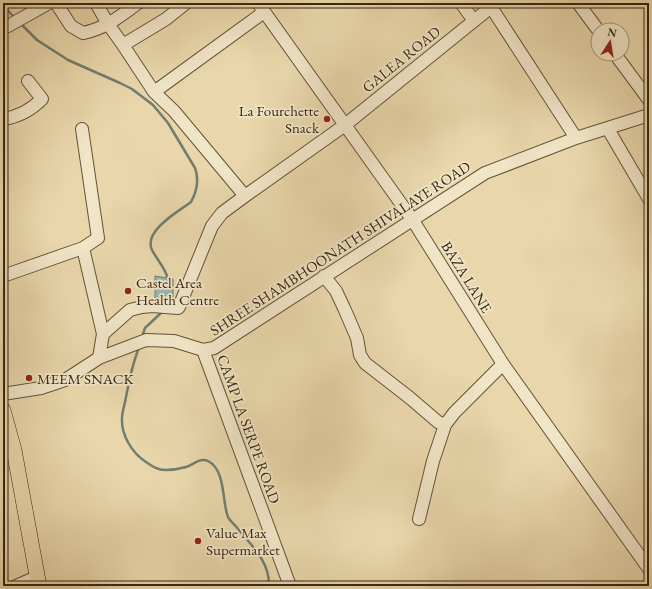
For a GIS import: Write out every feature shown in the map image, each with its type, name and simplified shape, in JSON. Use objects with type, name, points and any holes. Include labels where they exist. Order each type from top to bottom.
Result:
[{"type":"main road","points":[[3,410],[14,450],[38,582]]},
{"type":"street","points":[[3,27],[8,26],[49,3]]},
{"type":"street","points":[[56,3],[71,26],[83,33],[94,31],[108,24],[138,3]]},
{"type":"street","points":[[96,3],[108,24],[154,92],[174,111],[245,196]]},
{"type":"street","points":[[123,45],[166,19],[186,3]]},
{"type":"street","points":[[461,3],[474,21]]},
{"type":"street","points":[[578,3],[592,22]]},
{"type":"street","points":[[493,5],[576,138]]},
{"type":"street","name":"GALEA ROAD","points":[[104,334],[130,310],[152,306],[178,308],[212,226],[222,214],[245,196],[345,126],[493,5]]},
{"type":"street","points":[[154,92],[261,7]]},
{"type":"street","name":"BAZA LANE","points":[[261,7],[412,219],[503,364],[649,569]]},
{"type":"street","points":[[621,62],[649,100]]},
{"type":"street","points":[[3,119],[15,117],[35,106],[42,99],[28,81]]},
{"type":"street","name":"SHREE SHAMBHOONATH SHIVALAYE ROAD","points":[[3,394],[41,388],[65,380],[100,358],[146,340],[174,341],[203,350],[221,345],[324,276],[486,173],[576,138],[649,115]]},
{"type":"street","points":[[3,276],[83,248],[98,238],[82,129]]},
{"type":"street","points":[[608,129],[649,199]]},
{"type":"street","points":[[83,248],[104,334],[100,358]]},
{"type":"street","points":[[324,276],[336,291],[357,338],[360,354],[365,363],[438,422],[445,425]]},
{"type":"street","name":"CAMP LA SERPE ROAD","points":[[203,350],[290,586]]},
{"type":"street","points":[[419,519],[433,461],[445,425],[454,413],[503,364]]},
{"type":"street","points":[[16,586],[38,582]]},
{"type":"water","points":[[155,276],[173,279],[173,303],[155,300]]},
{"type":"waterway","points":[[3,5],[12,15]]},
{"type":"waterway","points":[[22,25],[37,40],[68,60],[132,89],[153,105],[168,123],[195,168],[197,185],[191,202],[171,216],[157,229],[151,243],[152,250],[163,268],[168,280]]},
{"type":"waterway","points":[[143,334],[145,328],[161,313]]},
{"type":"waterway","points":[[138,350],[122,416],[123,431],[128,443],[136,454],[160,469],[167,470],[181,468],[202,460],[208,461],[214,465],[221,479],[228,517],[259,555],[267,569],[269,586]]},
{"type":"place","name":"La Fourchette Snack","points":[[327,119]]},
{"type":"place","name":"Castel Area Health Centre","points":[[128,291]]},
{"type":"place","name":"MEEM SNACK","points":[[29,378]]},
{"type":"place","name":"Value Max Supermarket","points":[[198,541]]}]
